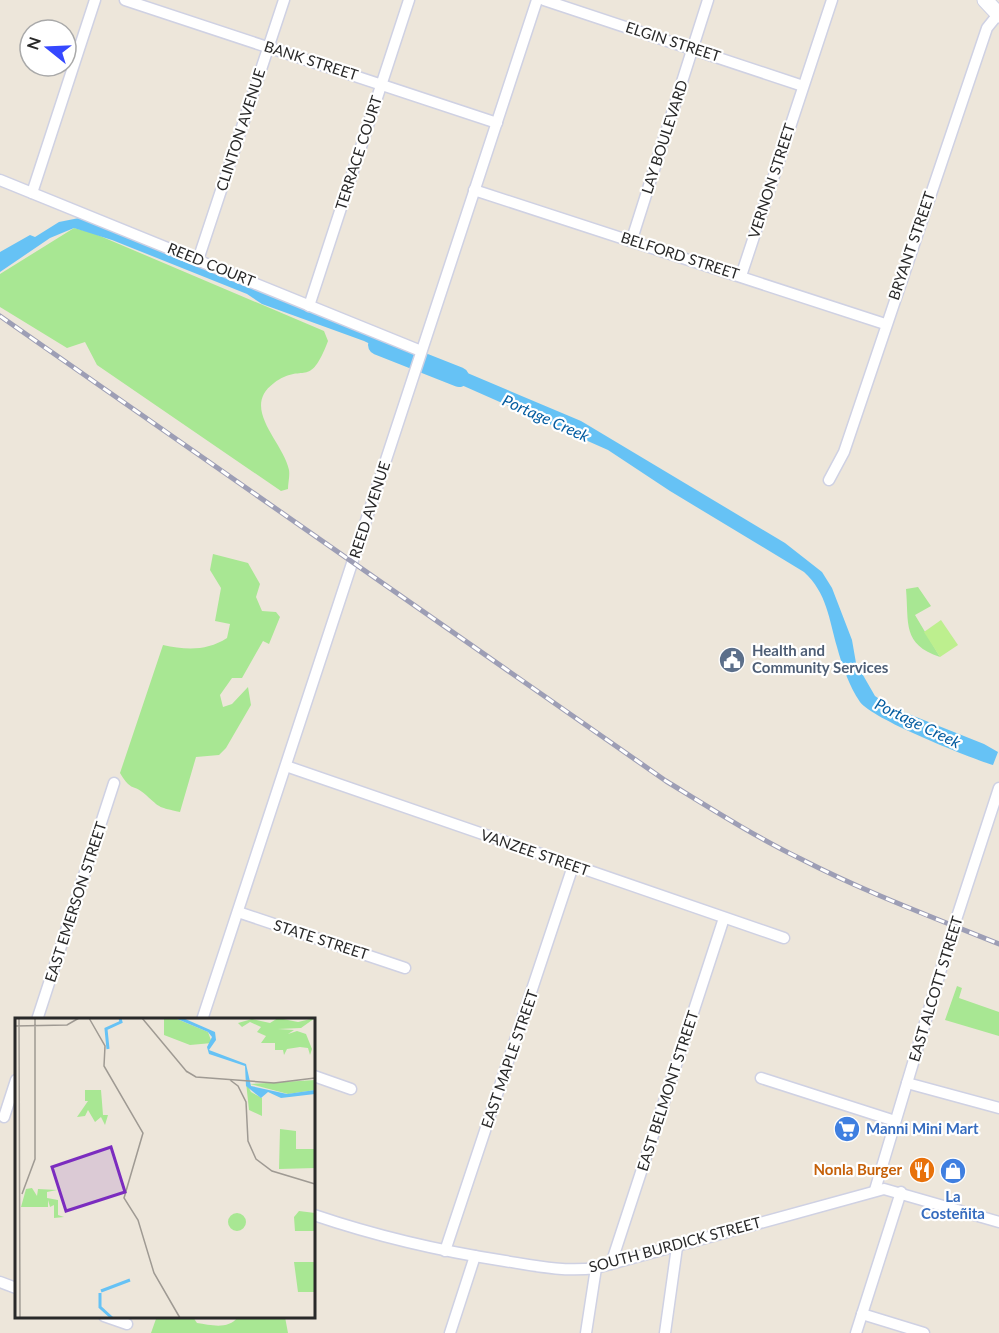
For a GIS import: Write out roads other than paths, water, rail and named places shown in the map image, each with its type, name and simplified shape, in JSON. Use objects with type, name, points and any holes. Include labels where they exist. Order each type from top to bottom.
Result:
[{"type":"main road","points":[[985,0],[999,14]]},
{"type":"street","points":[[32,193],[95,0]]},
{"type":"street","name":"BANK STREET","points":[[125,0],[497,123]]},
{"type":"street","name":"CLINTON AVENUE","points":[[198,260],[284,0]]},
{"type":"street","name":"TERRACE COURT","points":[[309,306],[409,0]]},
{"type":"street","name":"REED AVENUE","points":[[202,1018],[537,0]]},
{"type":"street","name":"ELGIN STREET","points":[[544,0],[803,86]]},
{"type":"street","name":"LAY BOULEVARD","points":[[632,239],[708,0]]},
{"type":"street","name":"VERNON STREET","points":[[741,276],[832,0]]},
{"type":"street","name":"BRYANT STREET","points":[[829,480],[844,452],[885,324],[987,28],[999,14]]},
{"type":"street","name":"REED COURT","points":[[0,180],[309,306],[419,358]]},
{"type":"street","name":"BELFORD STREET","points":[[474,190],[632,239],[885,324]]},
{"type":"street","name":"VANZEE STREET","points":[[286,766],[784,938]]},
{"type":"street","name":"EAST EMERSON STREET","points":[[38,1018],[114,783]]},
{"type":"street","name":"EAST ALCOTT STREET","points":[[875,1190],[954,926],[999,788]]},
{"type":"street","name":"EAST MAPLE STREET","points":[[445,1251],[573,866]]},
{"type":"street","name":"STATE STREET","points":[[238,912],[405,968]]},
{"type":"street","name":"EAST BELMONT STREET","points":[[611,1264],[724,918]]},
{"type":"street","points":[[315,1076],[351,1089]]},
{"type":"street","points":[[761,1078],[895,1121]]},
{"type":"street","points":[[2,1116],[15,1083]]},
{"type":"street","points":[[907,1083],[999,1108]]},
{"type":"street","name":"SOUTH BURDICK STREET","points":[[315,1215],[363,1232],[445,1251],[559,1270],[596,1269],[875,1190],[901,1192],[999,1222]]},
{"type":"street","points":[[856,1333],[901,1192]]},
{"type":"street","points":[[665,1333],[677,1247]]},
{"type":"street","points":[[450,1333],[475,1256]]},
{"type":"street","points":[[586,1333],[596,1269]]},
{"type":"street","points":[[0,1282],[15,1288]]},
{"type":"street","points":[[862,1314],[924,1333]]},
{"type":"street","points":[[107,1318],[127,1324]]},
{"type":"water","points":[[79,218],[404,349],[401,359],[364,341],[262,304],[247,294],[112,240],[74,228],[50,238],[0,272],[0,252],[30,235],[35,237],[59,222]]},
{"type":"water","points":[[435,363],[458,369],[581,421],[785,543],[822,572],[832,588],[852,640],[856,663],[875,696],[891,707],[984,744],[998,752],[993,765],[902,728],[869,710],[860,702],[844,668],[822,598],[812,580],[804,572],[670,491],[608,450],[432,372]]},
{"type":"waterway","name":"Portage Creek","points":[[378,345],[459,377]]},
{"type":"railway","points":[[0,316],[666,781],[749,831],[825,871],[899,904],[999,944]]},
{"type":"place","name":"Health and Community Services","points":[[732,660]]},
{"type":"place","name":"Manni Mini Mart","points":[[847,1129]]},
{"type":"place","name":"Nonla Burger","points":[[922,1170]]},
{"type":"place","name":"La Costeñita","points":[[953,1171]]}]
